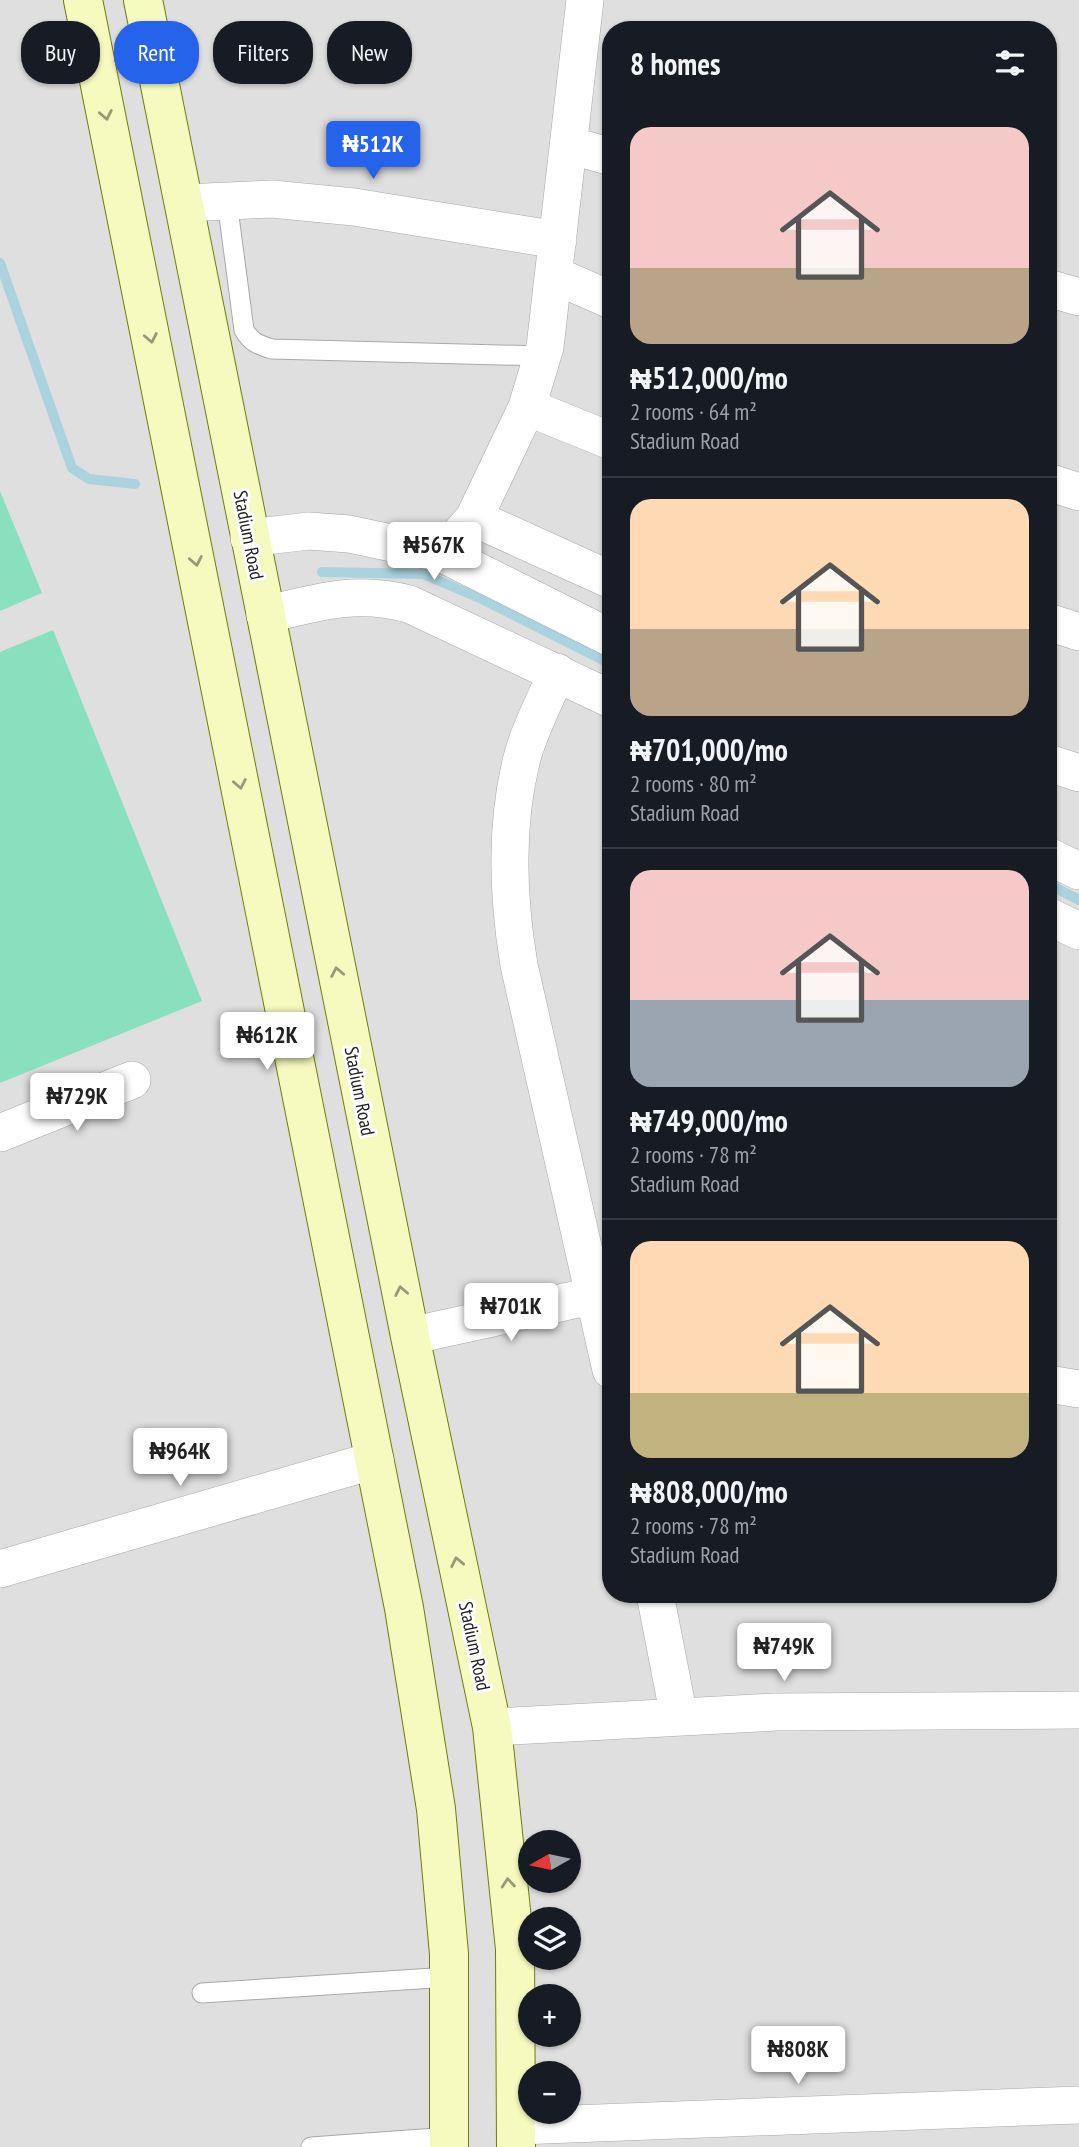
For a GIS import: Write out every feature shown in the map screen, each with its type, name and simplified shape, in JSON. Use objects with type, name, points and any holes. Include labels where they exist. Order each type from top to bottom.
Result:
[{"type":"main road","points":[[83,0],[375,1460],[436,1808],[449,1977],[450,2142]]},
{"type":"main road","name":"Stadium Road","points":[[143,0],[410,1336],[492,1727],[515,1949],[517,2137]]},
{"type":"street","points":[[443,554],[474,518],[527,407],[542,356],[570,145],[585,0]]},
{"type":"street","points":[[570,145],[602,154]]},
{"type":"street","points":[[184,203],[272,199],[354,207],[556,257],[602,293]]},
{"type":"street","points":[[1057,291],[1079,297]]},
{"type":"street","points":[[527,407],[602,437]]},
{"type":"street","points":[[1057,485],[1079,492]]},
{"type":"street","points":[[474,518],[602,576]]},
{"type":"street","points":[[250,538],[309,531],[349,534],[443,554],[602,634]]},
{"type":"street","points":[[265,615],[341,596],[382,597],[410,604],[602,694]]},
{"type":"street","points":[[1057,625],[1079,632]]},
{"type":"street","points":[[557,672],[521,761],[510,847],[510,912],[519,965],[602,1292]]},
{"type":"street","points":[[1057,766],[1079,773]]},
{"type":"street","points":[[1057,860],[1079,871]]},
{"type":"street","points":[[0,1133],[132,1080]]},
{"type":"street","points":[[410,1336],[602,1296]]},
{"type":"street","points":[[1057,1385],[1079,1389]]},
{"type":"street","points":[[0,1569],[375,1460]]},
{"type":"street","points":[[657,1603],[679,1717]]},
{"type":"street","points":[[492,1727],[776,1712],[1079,1710]]},
{"type":"street","points":[[517,2137],[1079,2105]]},
{"type":"lane","points":[[227,201],[244,330],[251,340],[272,349],[542,356]]},
{"type":"lane","points":[[212,347],[251,340]]},
{"type":"lane","points":[[202,1993],[449,1977]]},
{"type":"lane","points":[[311,2147],[450,2142]]},
{"type":"shaded area","points":[[0,0],[1079,0],[1079,2147],[0,2147]]},
{"type":"green space","points":[[0,491],[42,593],[0,611]]},
{"type":"green space","points":[[53,630],[202,1001],[0,1083],[0,652]]},
{"type":"waterway","points":[[0,263],[72,468],[89,479],[135,484]]},
{"type":"waterway","points":[[322,572],[423,574],[484,600],[602,659]]},
{"type":"waterway","points":[[1057,889],[1079,900]]}]
